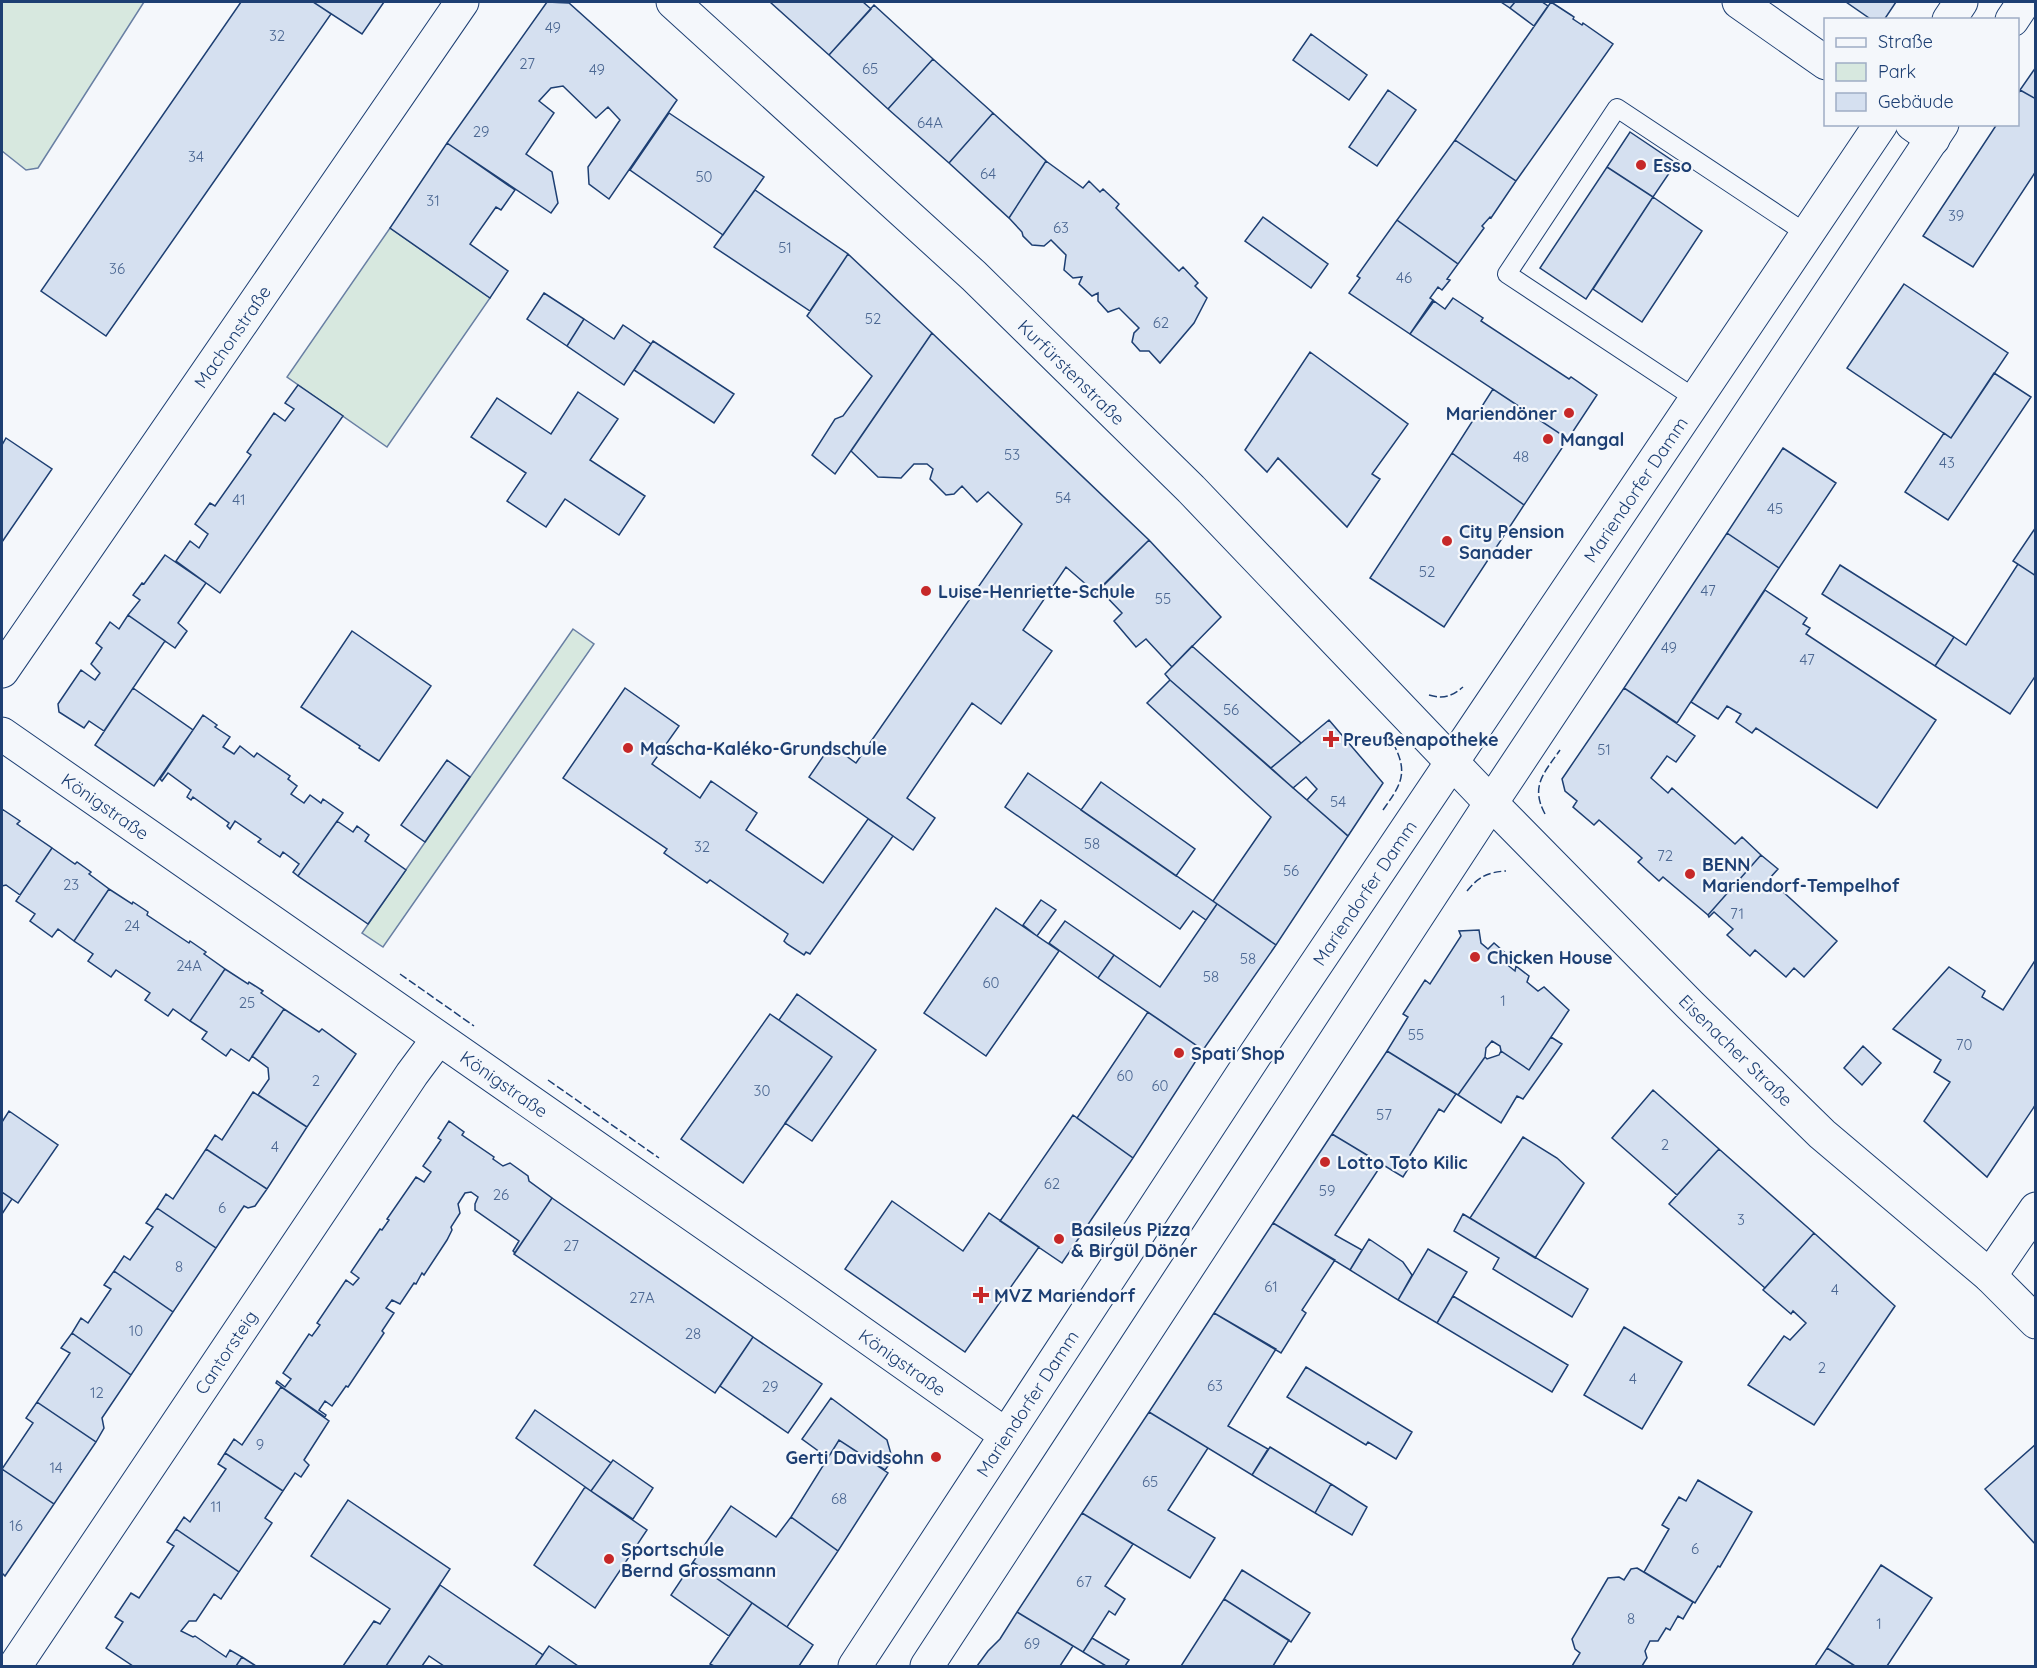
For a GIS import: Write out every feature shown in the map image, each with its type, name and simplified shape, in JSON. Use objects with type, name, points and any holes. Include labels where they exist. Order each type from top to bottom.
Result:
[{"type":"street","name":"Machonstraße","points":[[2,671],[462,2]]},
{"type":"street","name":"Kurfürstenstraße","points":[[672,2],[975,276],[1191,489],[1452,763]]},
{"type":"street","points":[[1739,2],[1824,62]]},
{"type":"street","points":[[1950,18],[1961,2]]},
{"type":"street","points":[[2013,18],[2024,2]]},
{"type":"street","name":"Mariendorfer Damm","points":[[855,1666],[1255,1055],[1880,126]]},
{"type":"street","points":[[927,1666],[1929,129]]},
{"type":"street","name":"Königstraße","points":[[2,734],[1006,1435]]},
{"type":"street","name":"Eisenacher Straße","points":[[1452,763],[1667,982],[1822,1134],[1990,1276],[2036,1322]]},
{"type":"street","name":"Cantorsteig","points":[[15,1666],[405,1084],[438,1039]]},
{"type":"street","points":[[1990,1276],[2036,1209]]},
{"type":"lane","points":[[1696,399],[1507,274],[1617,108],[1807,234]]},
{"type":"green space","points":[[2,2],[144,2],[38,168],[26,170],[2,151]]},
{"type":"green space","points":[[390,228],[490,298],[387,447],[287,377]]},
{"type":"green space","points":[[573,629],[594,644],[383,947],[362,933]]},
{"type":"building","points":[[241,2],[313,2],[331,14],[106,336],[41,291]]},
{"type":"building","points":[[313,2],[384,2],[362,34]]},
{"type":"building","points":[[547,2],[569,3],[677,100],[609,199],[589,184],[588,167],[620,120],[608,107],[596,118],[563,86],[551,88],[539,101],[554,113],[526,154],[552,172],[558,203],[551,213],[447,143]]},
{"type":"building","points":[[770,2],[863,2],[871,9],[829,55]]},
{"type":"building","points":[[1501,2],[1515,2],[1510,8]]},
{"type":"building","points":[[1515,2],[1542,2],[1548,6],[1534,26],[1510,8]]},
{"type":"building","points":[[1551,2],[1613,44],[1516,181],[1455,140]]},
{"type":"building","points":[[1846,2],[1896,2],[1885,18],[1869,18]]},
{"type":"building","points":[[874,5],[933,59],[888,109],[829,55]]},
{"type":"building","points":[[1311,34],[1367,75],[1349,100],[1293,60]]},
{"type":"building","points":[[933,59],[993,113],[949,163],[888,109]]},
{"type":"building","points":[[2036,67],[2036,99],[2020,90]]},
{"type":"building","points":[[1388,90],[1416,110],[1377,166],[1349,147]]},
{"type":"building","points":[[2020,90],[2036,99],[2036,171],[1973,267],[1923,236],[1996,126],[2019,126]]},
{"type":"building","points":[[669,113],[764,177],[723,235],[630,170]]},
{"type":"building","points":[[993,113],[1046,161],[1009,218],[949,163]]},
{"type":"building","name":"Esso","points":[[1630,132],[1676,163],[1653,197],[1607,167]]},
{"type":"building","points":[[1455,140],[1516,181],[1491,218],[1482,226],[1484,228],[1458,264],[1397,220]]},
{"type":"building","points":[[447,143],[515,190],[501,210],[496,207],[470,244],[508,271],[490,298],[390,228]]},
{"type":"building","points":[[1046,161],[1083,188],[1089,181],[1100,192],[1103,189],[1119,204],[1116,208],[1179,271],[1183,267],[1198,283],[1195,286],[1207,298],[1194,323],[1160,363],[1149,351],[1140,351],[1132,342],[1134,333],[1139,328],[1119,308],[1108,312],[1098,301],[1098,293],[1092,296],[1079,284],[1082,277],[1073,278],[1064,270],[1066,255],[1051,240],[1044,246],[1032,245],[1009,218]]},
{"type":"building","points":[[1607,167],[1653,197],[1586,299],[1540,268]]},
{"type":"building","points":[[755,190],[848,254],[810,311],[714,247]]},
{"type":"building","points":[[1653,197],[1702,231],[1642,322],[1593,289]]},
{"type":"building","points":[[1263,217],[1328,264],[1311,288],[1245,241]]},
{"type":"building","points":[[1397,220],[1458,264],[1442,290],[1438,287],[1430,298],[1433,300],[1410,334],[1349,293],[1360,278],[1357,276]]},
{"type":"building","points":[[848,254],[932,333],[835,474],[812,455],[835,419],[843,416],[872,376],[807,316]]},
{"type":"building","points":[[1904,284],[2008,353],[1951,438],[1847,368]]},
{"type":"building","points":[[544,293],[584,319],[567,346],[527,319]]},
{"type":"building","points":[[1453,298],[1483,318],[1481,321],[1597,395],[1568,439],[1410,334],[1434,301],[1445,309]]},
{"type":"building","points":[[584,319],[614,339],[623,325],[651,344],[624,385],[567,346]]},
{"type":"building","points":[[932,333],[1149,540],[1096,593],[1066,567],[1023,630],[1052,651],[1001,724],[972,703],[907,798],[935,818],[913,850],[809,777],[831,745],[856,763],[1022,524],[988,492],[977,502],[962,486],[954,494],[946,495],[930,479],[933,469],[927,464],[914,464],[901,478],[878,477],[851,451]]},
{"type":"building","points":[[653,341],[734,394],[714,423],[634,370]]},
{"type":"building","points":[[1310,352],[1408,424],[1372,474],[1380,479],[1347,527],[1278,458],[1267,472],[1245,450]]},
{"type":"building","points":[[1994,373],[2031,397],[1948,520],[1905,492],[1944,433],[1951,438]]},
{"type":"building","points":[[298,385],[343,416],[220,593],[176,561],[190,541],[199,548],[208,534],[195,524],[210,503],[215,506],[251,455],[247,452],[274,413],[285,421],[294,409],[285,403]]},
{"type":"building","points":[[1493,389],[1568,439],[1524,505],[1452,453]]},
{"type":"building","points":[[578,392],[618,419],[590,460],[645,496],[619,535],[565,499],[546,527],[507,501],[526,473],[471,437],[497,398],[551,434]]},
{"type":"building","points":[[6,438],[52,469],[2,542],[2,445]]},
{"type":"building","points":[[1783,448],[1836,483],[1779,568],[1727,533]]},
{"type":"building","name":"City Pension Sanader","points":[[1452,453],[1524,505],[1444,627],[1370,578]]},
{"type":"building","points":[[2036,527],[2036,576],[2013,561]]},
{"type":"building","points":[[1727,533],[1779,568],[1677,723],[1624,688]]},
{"type":"building","points":[[1149,540],[1221,617],[1172,667],[1146,639],[1136,647],[1114,621],[1122,613],[1099,589]]},
{"type":"building","points":[[165,555],[206,583],[178,623],[187,631],[175,648],[128,615],[140,600],[133,595]]},
{"type":"building","points":[[2018,564],[2036,576],[2036,675],[2010,714],[1935,666],[1954,637],[1966,645]]},
{"type":"building","points":[[1840,565],[1954,637],[1935,666],[1822,594]]},
{"type":"building","points":[[1765,590],[1807,618],[1803,624],[1810,628],[1806,634],[1936,720],[1877,808],[1756,728],[1752,733],[1736,722],[1741,714],[1727,706],[1718,719],[1691,702]]},
{"type":"building","points":[[128,615],[165,641],[104,731],[89,721],[84,728],[59,712],[58,704],[81,670],[95,680],[100,673],[91,664],[102,648],[96,643],[110,622],[119,629]]},
{"type":"building","points":[[352,631],[431,686],[379,761],[301,707]]},
{"type":"building","points":[[1192,646],[1301,743],[1271,768],[1170,680],[1165,674]]},
{"type":"building","points":[[1170,680],[1348,836],[1276,945],[1213,901],[1271,817],[1147,703]]},
{"type":"building","points":[[133,688],[193,730],[154,786],[95,745]]},
{"type":"building","points":[[625,688],[679,726],[652,764],[700,798],[711,781],[757,813],[746,830],[823,883],[868,819],[893,836],[810,954],[806,952],[804,955],[787,944],[784,941],[788,934],[710,880],[707,883],[664,853],[667,849],[563,778]]},
{"type":"building","points":[[1624,688],[1695,736],[1676,762],[1667,756],[1651,778],[1668,793],[1672,788],[1735,844],[1742,837],[1761,855],[1708,915],[1663,877],[1659,881],[1638,862],[1642,858],[1599,820],[1594,825],[1573,807],[1577,801],[1565,791],[1562,779]]},
{"type":"building","points":[[203,715],[230,737],[223,747],[234,754],[240,746],[254,757],[257,753],[290,776],[288,779],[297,786],[291,794],[304,803],[310,795],[321,803],[323,799],[343,813],[298,876],[293,872],[299,864],[283,852],[280,857],[258,842],[261,839],[235,821],[230,829],[227,826],[229,823],[193,797],[191,800],[187,797],[191,790],[168,773],[162,781],[160,779]]},
{"type":"building","points":[[1329,720],[1383,783],[1348,836],[1307,800],[1317,789],[1306,777],[1293,788],[1271,768]]},
{"type":"building","points":[[447,760],[470,777],[425,842],[401,825]]},
{"type":"building","points":[[1028,773],[1217,904],[1206,920],[1193,911],[1180,929],[1005,807]]},
{"type":"building","points":[[1101,782],[1195,849],[1176,876],[1081,810]]},
{"type":"building","points":[[2,809],[20,821],[17,824],[52,848],[20,895],[6,885],[2,886]]},
{"type":"building","points":[[337,821],[353,832],[357,826],[369,835],[365,841],[406,870],[368,924],[298,876]]},
{"type":"building","points":[[52,848],[91,872],[89,874],[109,889],[74,941],[58,929],[52,937],[30,921],[35,914],[16,901]]},
{"type":"building","points":[[1761,855],[1778,869],[1769,879],[1837,941],[1804,977],[1794,968],[1786,977],[1755,950],[1750,956],[1727,935],[1733,929],[1714,912],[1709,917],[1708,915]]},
{"type":"building","points":[[109,889],[132,904],[133,902],[148,912],[147,915],[206,952],[204,954],[225,969],[190,1021],[173,1009],[168,1016],[145,1000],[150,993],[116,970],[111,977],[88,961],[93,954],[74,941]]},
{"type":"building","points":[[1041,900],[1056,910],[1037,936],[1023,925]]},
{"type":"building","points":[[1217,904],[1276,945],[1203,1050],[1098,978],[1114,955],[1160,987]]},
{"type":"building","points":[[996,908],[1059,951],[986,1056],[924,1013]]},
{"type":"building","points":[[1065,921],[1114,955],[1098,978],[1049,943]]},
{"type":"building","points":[[1479,930],[1481,943],[1488,949],[1494,943],[1510,957],[1505,963],[1515,971],[1516,966],[1529,976],[1527,982],[1538,991],[1544,987],[1569,1010],[1529,1070],[1501,1051],[1500,1046],[1492,1041],[1486,1048],[1485,1057],[1458,1095],[1387,1051],[1408,1017],[1403,1014],[1425,980],[1430,984],[1461,936],[1459,931]]},
{"type":"building","points":[[2036,959],[2036,1104],[1987,1177],[1924,1121],[1950,1082],[1934,1072],[1941,1060],[1893,1029],[1949,967],[1985,991],[1982,997],[2003,1010]]},
{"type":"building","points":[[225,969],[263,991],[261,993],[284,1009],[249,1061],[231,1049],[226,1056],[202,1039],[207,1032],[190,1021]]},
{"type":"building","points":[[797,994],[876,1050],[812,1141],[785,1123],[832,1057],[779,1020]]},
{"type":"building","points":[[284,1009],[319,1032],[322,1029],[356,1054],[307,1127],[258,1095],[269,1079],[268,1068],[252,1056]]},
{"type":"building","points":[[1148,1012],[1203,1050],[1133,1158],[1077,1118]]},
{"type":"building","points":[[770,1014],[832,1057],[743,1183],[681,1139]]},
{"type":"building","points":[[1551,1037],[1562,1044],[1523,1099],[1517,1096],[1501,1123],[1458,1095],[1485,1057],[1487,1059],[1499,1055],[1501,1051],[1529,1070]]},
{"type":"building","points":[[1863,1046],[1881,1063],[1862,1085],[1844,1068]]},
{"type":"building","points":[[1387,1051],[1456,1094],[1444,1112],[1439,1109],[1410,1155],[1415,1158],[1403,1177],[1332,1134]]},
{"type":"building","points":[[1653,1090],[1719,1149],[1677,1195],[1612,1138]]},
{"type":"building","points":[[253,1092],[307,1127],[267,1189],[206,1149],[215,1135],[222,1140]]},
{"type":"building","points":[[9,1111],[58,1145],[18,1203],[2,1192],[2,1122]]},
{"type":"building","points":[[1073,1115],[1133,1158],[1062,1263],[1000,1221]]},
{"type":"building","points":[[449,1121],[464,1132],[462,1135],[494,1157],[493,1159],[503,1166],[510,1163],[552,1198],[515,1253],[513,1251],[519,1241],[475,1210],[478,1197],[471,1192],[465,1193],[458,1204],[460,1213],[451,1227],[452,1230],[447,1240],[424,1275],[422,1273],[400,1304],[392,1300],[386,1308],[394,1313],[382,1331],[384,1333],[348,1387],[346,1386],[332,1406],[325,1401],[319,1410],[326,1415],[325,1417],[276,1383],[277,1381],[285,1387],[291,1379],[283,1373],[309,1334],[312,1336],[320,1325],[317,1323],[346,1280],[353,1285],[359,1278],[351,1272],[380,1229],[382,1230],[389,1220],[387,1219],[416,1177],[424,1182],[431,1172],[423,1166],[441,1140],[438,1138]]},
{"type":"building","points":[[1332,1134],[1382,1164],[1335,1235],[1362,1250],[1350,1270],[1273,1223]]},
{"type":"building","points":[[1523,1137],[1557,1158],[1584,1183],[1535,1258],[1470,1218]]},
{"type":"building","points":[[206,1149],[267,1189],[255,1206],[248,1208],[244,1206],[216,1248],[157,1208],[166,1194],[173,1199]]},
{"type":"building","points":[[1719,1149],[1814,1233],[1765,1288],[1669,1204]]},
{"type":"building","points":[[2,1192],[12,1199],[2,1214]]},
{"type":"building","points":[[552,1198],[753,1337],[715,1393],[514,1254]]},
{"type":"building","points":[[892,1201],[963,1251],[989,1213],[1039,1247],[965,1352],[845,1269]]},
{"type":"building","points":[[157,1208],[216,1248],[173,1312],[114,1271],[124,1256],[130,1260],[153,1227],[146,1223]]},
{"type":"building","points":[[1463,1214],[1588,1289],[1572,1317],[1493,1269],[1499,1258],[1454,1231]]},
{"type":"building","points":[[1273,1223],[1335,1260],[1302,1310],[1306,1313],[1281,1353],[1214,1313]]},
{"type":"building","points":[[1814,1233],[1895,1306],[1814,1425],[1748,1385],[1784,1336],[1790,1340],[1806,1323],[1793,1311],[1791,1314],[1763,1290]]},
{"type":"building","points":[[1369,1239],[1403,1262],[1412,1275],[1398,1300],[1350,1270]]},
{"type":"building","points":[[1428,1249],[1467,1272],[1437,1323],[1398,1300]]},
{"type":"building","points":[[114,1271],[173,1312],[131,1375],[72,1333],[81,1318],[88,1323],[111,1289],[104,1285]]},
{"type":"building","points":[[1453,1296],[1568,1365],[1552,1392],[1437,1323]]},
{"type":"building","points":[[1214,1313],[1276,1349],[1228,1426],[1268,1449],[1252,1475],[1149,1412]]},
{"type":"building","points":[[1624,1327],[1682,1362],[1642,1429],[1584,1395]]},
{"type":"building","points":[[72,1333],[131,1375],[102,1418],[104,1428],[96,1442],[37,1402],[70,1353],[61,1348]]},
{"type":"building","points":[[753,1337],[822,1384],[788,1433],[720,1386]]},
{"type":"building","points":[[1306,1367],[1412,1432],[1396,1459],[1368,1442],[1366,1445],[1287,1397]]},
{"type":"building","points":[[281,1387],[329,1421],[304,1460],[309,1465],[301,1477],[295,1473],[283,1491],[225,1453],[234,1439],[242,1445]]},
{"type":"building","points":[[831,1398],[887,1440],[891,1454],[890,1463],[885,1470],[839,1440],[828,1458],[802,1439]]},
{"type":"building","points":[[37,1402],[96,1442],[54,1504],[2,1469],[33,1423],[26,1418]]},
{"type":"building","points":[[535,1410],[611,1463],[591,1491],[516,1438]]},
{"type":"building","points":[[1149,1412],[1208,1448],[1168,1510],[1215,1538],[1190,1578],[1082,1513]]},
{"type":"building","points":[[839,1440],[888,1473],[838,1551],[791,1517]]},
{"type":"building","points":[[2036,1444],[2036,1545],[1985,1489]]},
{"type":"building","points":[[1270,1447],[1331,1484],[1315,1513],[1252,1475]]},
{"type":"building","points":[[225,1453],[283,1491],[265,1518],[272,1523],[239,1572],[176,1529],[184,1517],[190,1522],[226,1469],[218,1464]]},
{"type":"building","points":[[613,1460],[653,1488],[633,1519],[591,1491]]},
{"type":"building","points":[[2,1469],[54,1504],[5,1576],[2,1573]]},
{"type":"building","points":[[1698,1480],[1752,1512],[1720,1567],[1718,1566],[1695,1603],[1644,1572],[1669,1529],[1662,1525],[1679,1497],[1686,1501]]},
{"type":"building","points":[[1331,1484],[1367,1507],[1352,1535],[1315,1513]]},
{"type":"building","points":[[585,1487],[647,1530],[595,1608],[534,1565]]},
{"type":"building","points":[[348,1500],[450,1569],[386,1666],[343,1666],[374,1621],[380,1624],[390,1609],[311,1556]]},
{"type":"building","points":[[731,1506],[776,1537],[791,1517],[838,1551],[787,1627],[693,1562]]},
{"type":"building","points":[[1082,1513],[1133,1544],[1105,1586],[1125,1599],[1115,1615],[1109,1611],[1083,1652],[1017,1612]]},
{"type":"building","points":[[176,1529],[239,1572],[221,1599],[214,1594],[196,1621],[189,1621],[181,1631],[195,1636],[226,1657],[230,1650],[242,1657],[236,1666],[133,1666],[106,1648],[123,1622],[115,1617],[131,1593],[139,1598],[174,1546],[167,1542]]},
{"type":"building","points":[[693,1562],[752,1603],[729,1636],[671,1595]]},
{"type":"building","points":[[1881,1565],[1932,1598],[1887,1666],[1855,1666],[1827,1648]]},
{"type":"building","points":[[1637,1568],[1693,1602],[1683,1619],[1678,1616],[1670,1630],[1666,1628],[1658,1641],[1650,1641],[1645,1651],[1647,1658],[1642,1666],[1572,1666],[1580,1653],[1575,1649],[1572,1639],[1608,1578],[1619,1577],[1624,1580],[1631,1569]]},
{"type":"building","points":[[1242,1570],[1310,1613],[1291,1642],[1224,1599]]},
{"type":"building","points":[[440,1585],[543,1655],[535,1666],[444,1666],[429,1656],[422,1666],[386,1666]]},
{"type":"building","points":[[1224,1599],[1289,1640],[1273,1666],[1181,1666]]},
{"type":"building","points":[[752,1603],[813,1645],[799,1666],[714,1666],[710,1664]]},
{"type":"building","points":[[1017,1612],[1073,1646],[1060,1666],[977,1666],[1000,1639]]},
{"type":"building","points":[[1092,1638],[1129,1660],[1125,1666],[1106,1666],[1083,1652]]},
{"type":"building","points":[[549,1646],[578,1666],[535,1666]]},
{"type":"building","points":[[1827,1648],[1855,1666],[1815,1666]]},
{"type":"building","points":[[242,1657],[256,1666],[236,1666]]},
{"type":"fence","points":[[1429,695],[1447,696],[1463,687]]},
{"type":"fence","points":[[1383,810],[1398,787],[1402,773],[1395,747]]},
{"type":"fence","points":[[1545,814],[1539,788],[1544,773],[1560,750]]},
{"type":"fence","points":[[1467,891],[1484,876],[1506,871]]},
{"type":"fence","points":[[400,974],[474,1026]]},
{"type":"fence","points":[[548,1080],[659,1158]]},
{"type":"place","name":"Esso","points":[[1641,165]]},
{"type":"place","name":"Mariendöner","points":[[1569,413]]},
{"type":"place","name":"Mangal","points":[[1548,439]]},
{"type":"place","name":"City Pension Sanader","points":[[1447,541]]},
{"type":"place","name":"Luise-Henriette-Schule","points":[[926,591]]},
{"type":"place","name":"Preußenapotheke","points":[[1331,739]]},
{"type":"place","name":"Mascha-Kaléko-Grundschule","points":[[628,748]]},
{"type":"place","name":"BENN Mariendorf-Tempelhof","points":[[1690,874]]},
{"type":"place","name":"Chicken House","points":[[1475,957]]},
{"type":"place","name":"Spati Shop","points":[[1179,1053]]},
{"type":"place","name":"Lotto Toto Kilic","points":[[1325,1162]]},
{"type":"place","name":"Basileus Pizza & Birgül Döner","points":[[1059,1239]]},
{"type":"place","name":"MVZ Mariendorf","points":[[981,1295]]},
{"type":"place","name":"Gerti Davidsohn","points":[[936,1457]]},
{"type":"place","name":"Sportschule Bernd Grossmann","points":[[609,1559]]}]
